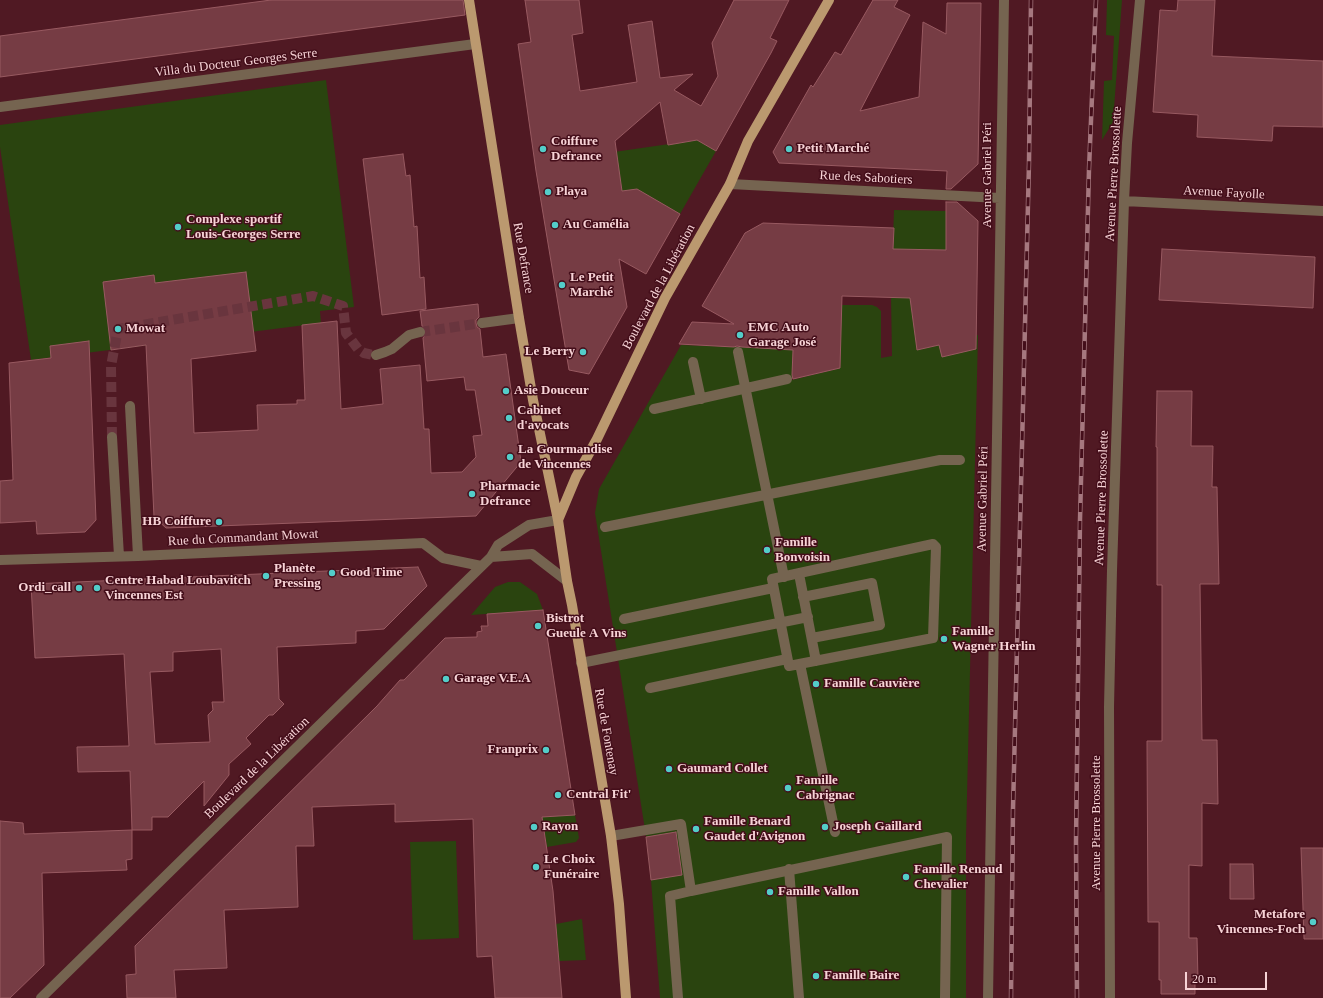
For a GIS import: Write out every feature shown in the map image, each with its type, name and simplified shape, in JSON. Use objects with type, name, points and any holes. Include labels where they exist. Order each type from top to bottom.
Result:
[{"type":"main road","name":"Rue Defrance","points":[[469,0],[533,400],[558,520]]},
{"type":"main road","name":"Boulevard de la Libération","points":[[558,520],[576,478],[597,439],[665,298],[730,184],[748,141],[829,0]]},
{"type":"main road","name":"Rue de Fontenay","points":[[558,520],[566,581],[582,663],[611,836],[620,904],[626,998]]},
{"type":"street","name":"Avenue Gabriel Péri","points":[[988,998],[1004,0]]},
{"type":"street","name":"Avenue Pierre Brossolette","points":[[1110,998],[1110,700],[1124,201],[1140,0]]},
{"type":"street","name":"Villa du Docteur Georges Serre","points":[[0,106],[475,44]]},
{"type":"street","name":"Rue des Sabotiers","points":[[730,184],[1000,198]]},
{"type":"street","name":"Avenue Fayolle","points":[[1124,201],[1323,211]]},
{"type":"street","points":[[482,323],[519,318]]},
{"type":"street","points":[[376,355],[385,352],[409,335],[420,332]]},
{"type":"street","points":[[738,352],[784,577]]},
{"type":"street","points":[[693,362],[701,399]]},
{"type":"street","points":[[654,409],[787,379]]},
{"type":"street","points":[[130,406],[138,556]]},
{"type":"street","points":[[112,437],[118,556]]},
{"type":"street","points":[[605,527],[940,460],[960,460]]},
{"type":"street","name":"Boulevard de la Libération","points":[[41,998],[491,557],[498,545],[529,525],[558,520]]},
{"type":"street","name":"Rue du Commandant Mowat","points":[[0,560],[138,556],[423,543],[443,558],[481,566]]},
{"type":"street","points":[[933,544],[936,547],[933,638],[788,666],[772,579],[799,574],[933,544]]},
{"type":"street","points":[[491,557],[532,554],[566,581]]},
{"type":"street","points":[[799,574],[816,661]]},
{"type":"street","points":[[804,597],[872,583],[880,625],[812,638]]},
{"type":"street","points":[[624,619],[773,588]]},
{"type":"street","points":[[582,663],[808,617]]},
{"type":"street","points":[[650,688],[787,659]]},
{"type":"street","points":[[800,664],[835,832]]},
{"type":"street","points":[[611,836],[681,824],[691,891]]},
{"type":"street","points":[[678,998],[670,896],[789,869],[947,837],[945,998]]},
{"type":"street","points":[[789,869],[799,998]]},
{"type":"green space","points":[[1107,0],[1122,0],[1113,122],[1102,140],[1104,81],[1112,80],[1114,36],[1106,35]]},
{"type":"green space","name":"Complexe sportif Louis-Georges Serre","points":[[326,80],[354,307],[320,311],[321,323],[31,360],[0,147],[0,125]]},
{"type":"green space","points":[[697,140],[716,151],[680,214],[639,191],[607,193],[600,154]]},
{"type":"green space","points":[[894,210],[946,211],[946,250],[924,250],[915,333],[917,350],[978,335],[966,838],[966,998],[660,998],[646,836],[595,513],[599,489],[681,345],[793,349],[792,380],[840,368],[841,305],[872,305],[881,311],[881,358],[892,356],[891,297]]},
{"type":"green space","points":[[508,582],[520,582],[537,594],[543,610],[471,615],[495,587]]},
{"type":"green space","points":[[575,815],[579,838],[576,842],[547,847],[542,817]]},
{"type":"green space","points":[[456,841],[459,938],[413,940],[410,842]]},
{"type":"green space","points":[[582,919],[586,960],[559,961],[556,924]]},
{"type":"building","points":[[271,0],[463,0],[465,15],[0,77],[0,36]]},
{"type":"building","points":[[525,0],[579,0],[583,33],[572,35],[580,91],[637,82],[628,25],[652,21],[660,78],[693,74],[674,90],[701,106],[718,76],[712,43],[734,0],[789,0],[770,38],[777,41],[716,151],[697,140],[668,145],[660,102],[615,141],[622,191],[637,189],[680,214],[646,274],[619,259],[627,307],[589,374],[569,370],[536,171],[518,44],[531,42]]},
{"type":"building","points":[[873,0],[898,0],[894,7],[910,15],[860,111],[919,97],[923,22],[946,34],[947,3],[981,3],[978,164],[951,189],[946,189],[947,171],[779,163],[773,152],[811,85],[813,87],[835,52],[841,55]]},
{"type":"building","points":[[1178,0],[1215,0],[1212,56],[1323,61],[1323,127],[1273,126],[1272,141],[1197,137],[1198,115],[1153,112],[1160,10],[1177,11]]},
{"type":"building","points":[[403,154],[406,176],[410,175],[414,227],[417,226],[420,278],[424,277],[426,309],[382,315],[363,159]]},
{"type":"building","points":[[946,202],[957,202],[978,221],[976,349],[942,357],[939,345],[917,350],[910,298],[842,296],[840,368],[793,379],[793,350],[679,344],[692,322],[734,324],[702,306],[745,233],[763,223],[894,228],[893,249],[946,250]]},
{"type":"building","points":[[1162,249],[1315,257],[1313,308],[1159,300]]},
{"type":"building","points":[[246,272],[256,351],[191,359],[194,433],[258,430],[257,405],[297,404],[297,400],[305,400],[302,325],[337,321],[341,409],[383,404],[380,369],[420,365],[424,429],[429,429],[431,473],[462,472],[476,457],[473,436],[482,435],[475,390],[466,390],[464,377],[427,381],[423,338],[426,331],[422,326],[420,311],[478,304],[479,317],[476,320],[476,323],[477,327],[480,329],[483,357],[506,354],[521,462],[476,516],[166,528],[154,517],[146,345],[111,350],[103,282],[154,275],[155,283]]},
{"type":"building","points":[[89,341],[96,520],[85,532],[37,534],[36,521],[0,523],[0,481],[13,480],[9,363],[51,358],[50,346]]},
{"type":"building","points":[[1157,391],[1192,391],[1191,446],[1213,446],[1212,487],[1217,487],[1219,584],[1200,584],[1202,740],[1217,740],[1218,804],[1202,803],[1202,866],[1189,865],[1189,938],[1197,938],[1198,980],[1195,980],[1195,994],[1161,994],[1161,980],[1159,980],[1159,922],[1148,922],[1147,741],[1162,741],[1162,585],[1157,585]]},
{"type":"building","points":[[418,567],[427,586],[384,629],[356,631],[356,643],[277,647],[279,699],[284,704],[273,715],[269,715],[246,738],[251,744],[229,764],[229,775],[204,806],[204,781],[168,817],[152,817],[152,830],[132,830],[130,771],[78,772],[77,747],[129,746],[124,654],[35,658],[31,584]],"holes":[[[221,649],[224,702],[212,702],[213,710],[208,715],[210,742],[155,744],[150,672],[173,671],[173,652]]]},
{"type":"building","points":[[543,610],[575,815],[542,817],[553,891],[562,998],[495,998],[492,956],[477,957],[473,819],[395,822],[395,804],[312,807],[314,846],[296,846],[298,907],[224,910],[227,968],[174,970],[176,998],[127,998],[126,975],[136,974],[135,946],[377,706],[400,680],[404,680],[445,638],[477,637],[477,632],[482,631],[481,626],[488,626],[487,614]]},
{"type":"building","points":[[0,821],[23,823],[24,834],[132,830],[132,859],[126,860],[127,870],[42,873],[44,965],[10,998],[0,998]]},
{"type":"building","points":[[676,832],[682,875],[651,880],[646,837]]},
{"type":"building","name":"Metafore Vincennes-Foch","points":[[1301,848],[1323,848],[1323,939],[1304,939]]},
{"type":"building","points":[[1230,864],[1253,864],[1254,899],[1230,899]]},
{"type":"tunnel","points":[[112,437],[111,366],[118,329],[313,296],[343,306],[346,333],[358,349],[364,353],[376,355]]},
{"type":"tunnel","points":[[420,332],[482,323]]},
{"type":"railway","points":[[1011,998],[1013,809],[1029,163],[1031,0]]},
{"type":"railway","points":[[1077,998],[1076,842],[1080,520],[1089,169],[1096,0]]},
{"type":"place","name":"Coiffure Defrance","points":[[543,149]]},
{"type":"place","name":"Petit Marché","points":[[789,149]]},
{"type":"place","name":"Playa","points":[[548,192]]},
{"type":"place","name":"Au Camélia","points":[[555,225]]},
{"type":"place","name":"Complexe sportif Louis-Georges Serre","points":[[178,227]]},
{"type":"place","name":"Le Petit Marché","points":[[562,285]]},
{"type":"place","name":"Mowat","points":[[118,329]]},
{"type":"place","name":"EMC Auto Garage José","points":[[740,335]]},
{"type":"place","name":"Le Berry","points":[[583,352]]},
{"type":"place","name":"Asie Douceur","points":[[506,391]]},
{"type":"place","name":"Cabinet d'avocats","points":[[509,418]]},
{"type":"place","name":"La Gourmandise de Vincennes","points":[[510,457]]},
{"type":"place","name":"Pharmacie Defrance","points":[[472,494]]},
{"type":"place","name":"HB Coiffure","points":[[219,522]]},
{"type":"place","name":"Famille Bonvoisin","points":[[767,550]]},
{"type":"place","name":"Good Time","points":[[332,573]]},
{"type":"place","name":"Planète Pressing","points":[[266,576]]},
{"type":"place","name":"Ordi_call","points":[[79,588]]},
{"type":"place","name":"Centre Habad Loubavitch Vincennes Est","points":[[97,588]]},
{"type":"place","name":"Bistrot Gueule A Vins","points":[[538,626]]},
{"type":"place","name":"Famille Wagner Herlin","points":[[944,639]]},
{"type":"place","name":"Garage V.E.A","points":[[446,679]]},
{"type":"place","name":"Famille Cauvière","points":[[816,684]]},
{"type":"place","name":"Franprix","points":[[546,750]]},
{"type":"place","name":"Gaumard Collet","points":[[669,769]]},
{"type":"place","name":"Famille Cabrignac","points":[[788,788]]},
{"type":"place","name":"Central Fit'","points":[[558,795]]},
{"type":"place","name":"Rayon","points":[[534,827]]},
{"type":"place","name":"Joseph Gaillard","points":[[825,827]]},
{"type":"place","name":"Famille Benard Gaudet d'Avignon","points":[[696,829]]},
{"type":"place","name":"Le Choix Funéraire","points":[[536,867]]},
{"type":"place","name":"Famille Renaud Chevalier","points":[[906,877]]},
{"type":"place","name":"Famille Vallon","points":[[770,892]]},
{"type":"place","name":"Metafore Vincennes-Foch","points":[[1313,922]]},
{"type":"place","name":"Famille Baire","points":[[816,976]]}]
